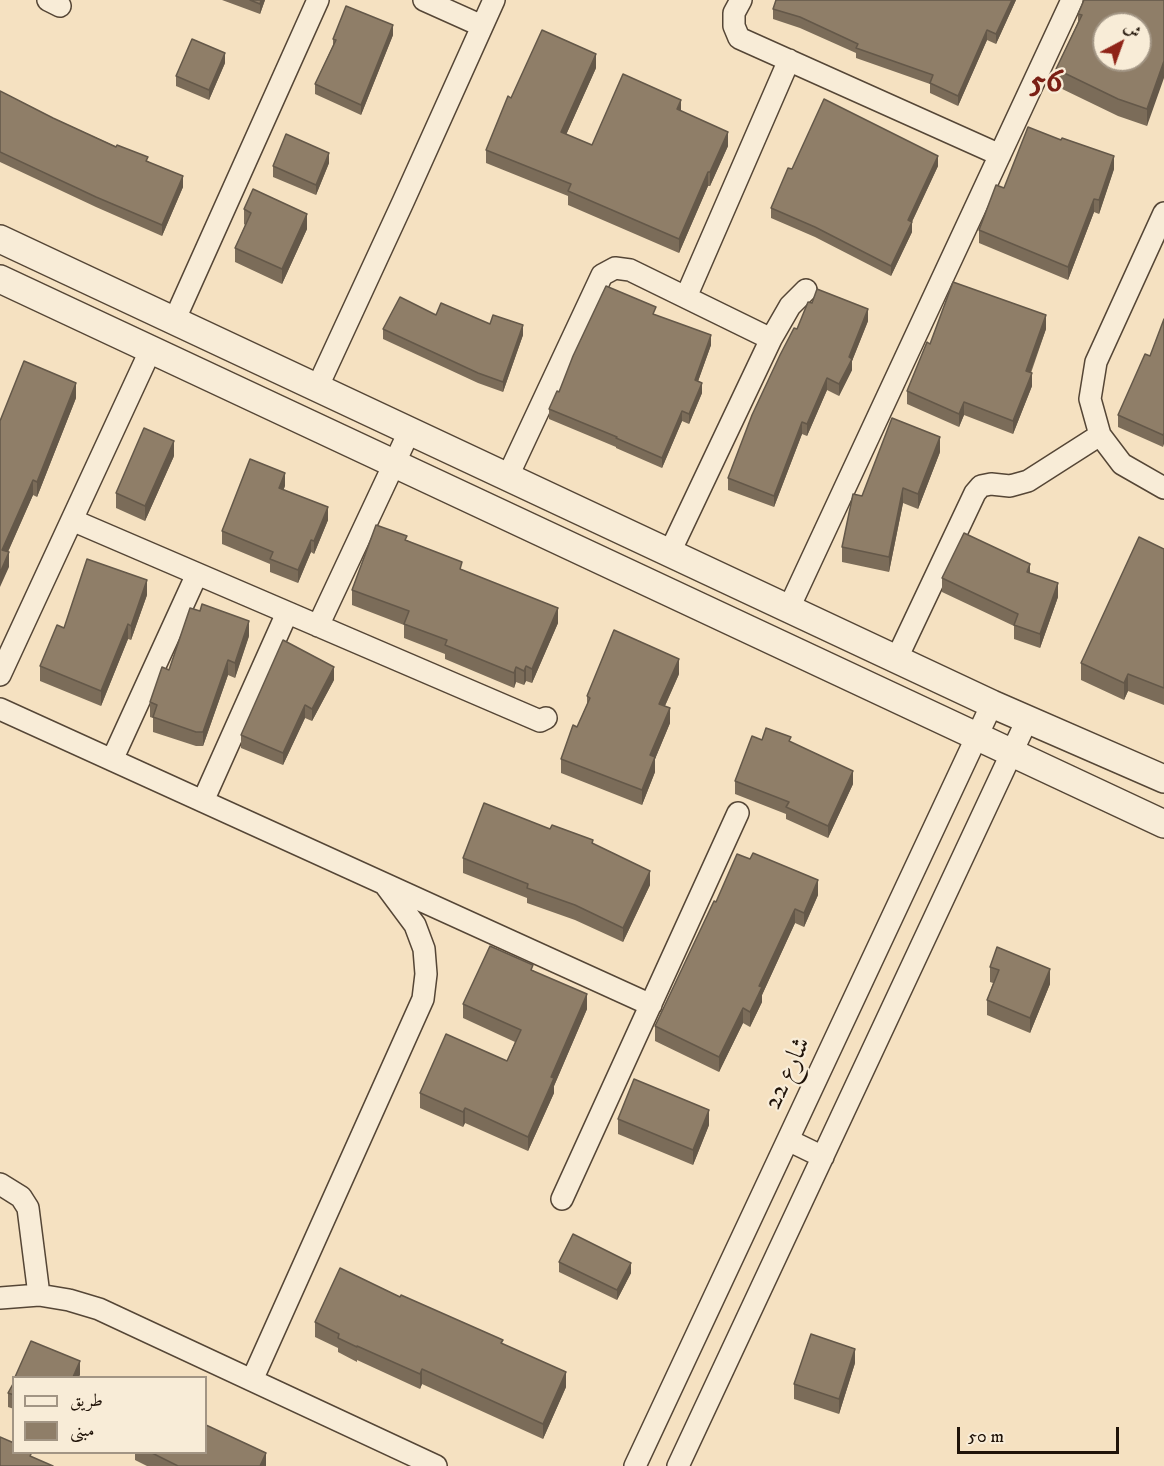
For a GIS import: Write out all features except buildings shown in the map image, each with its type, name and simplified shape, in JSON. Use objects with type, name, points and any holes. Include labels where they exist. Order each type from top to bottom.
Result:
[{"type":"street","points":[[142,306],[145,313],[143,326],[135,336],[149,349],[165,350],[168,337],[176,327],[318,0]]},
{"type":"street","points":[[424,0],[482,26]]},
{"type":"street","points":[[317,388],[494,0]]},
{"type":"street","points":[[741,0],[735,13],[734,26],[739,38],[1000,156]]},
{"type":"street","points":[[788,610],[1072,0]]},
{"type":"street","points":[[686,297],[789,60]]},
{"type":"street","points":[[1164,213],[1096,362],[1090,399],[1100,435],[1122,464],[1164,488]]},
{"type":"street","points":[[0,239],[788,610],[1027,720],[1164,779]]},
{"type":"street","points":[[507,478],[602,275],[615,268],[630,270],[771,339]]},
{"type":"street","points":[[2,285],[149,349],[1164,824]]},
{"type":"street","points":[[669,554],[771,339],[790,306],[806,290]]},
{"type":"street","points":[[0,675],[149,349]]},
{"type":"street","points":[[318,626],[409,432]]},
{"type":"street","points":[[896,660],[975,493],[981,486],[991,483],[1010,486],[1028,481],[1100,435]]},
{"type":"street","points":[[72,520],[540,721],[546,718]]},
{"type":"street","points":[[112,760],[197,574]]},
{"type":"street","points":[[203,801],[287,613]]},
{"type":"street","name":"شارع 22","points":[[635,1466],[992,704]]},
{"type":"street","points":[[0,709],[651,1005]]},
{"type":"street","points":[[678,1466],[1027,720]]},
{"type":"street","points":[[562,1199],[738,813]]},
{"type":"street","points":[[252,1380],[423,999],[426,974],[424,949],[415,925],[383,883]]},
{"type":"street","points":[[788,1140],[823,1157]]},
{"type":"street","points":[[0,1184],[21,1197],[28,1208],[39,1295]]},
{"type":"street","points":[[0,1298],[39,1295],[69,1300],[99,1309],[436,1466]]},
{"type":"district","name":"56","points":[[1046,84]]}]
